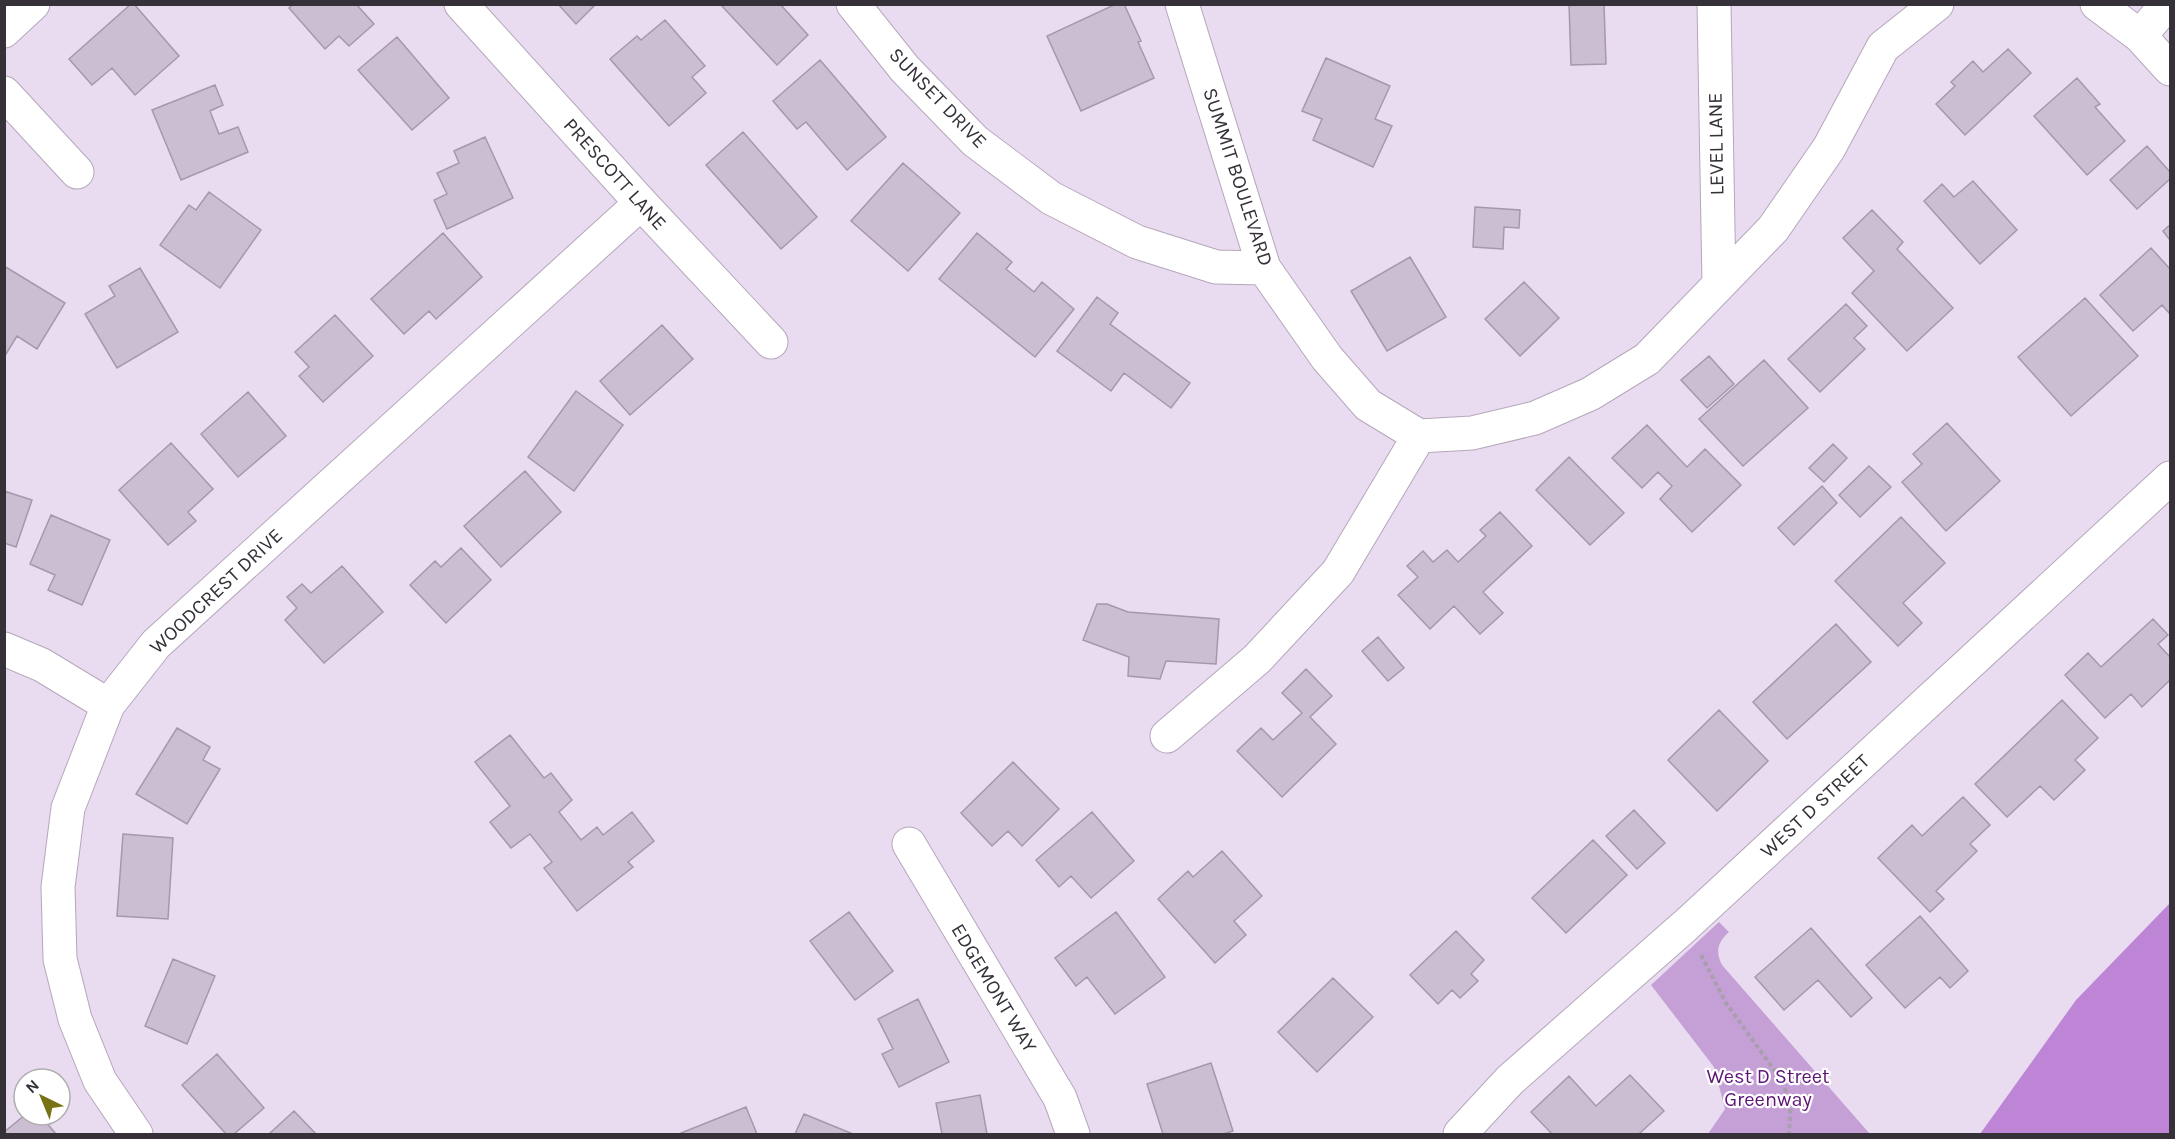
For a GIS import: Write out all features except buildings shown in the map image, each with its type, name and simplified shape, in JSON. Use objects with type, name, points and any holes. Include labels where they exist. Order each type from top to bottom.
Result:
[{"type":"street","points":[[4,31],[33,4]]},
{"type":"street","name":"PRESCOTT LANE","points":[[461,4],[641,203],[771,342]]},
{"type":"street","name":"SUNSET DRIVE","points":[[853,4],[905,69],[975,141],[1051,198],[1137,242],[1216,267],[1264,268]]},
{"type":"street","name":"SUMMIT BOULEVARD","points":[[1182,4],[1264,268],[1327,358],[1368,405],[1419,436]]},
{"type":"street","name":"LEVEL LANE","points":[[1714,4],[1719,284]]},
{"type":"street","points":[[1167,736],[1257,659],[1338,572],[1419,436],[1472,433],[1535,418],[1590,394],[1647,359],[1773,229],[1823,157],[1883,48],[1938,4]]},
{"type":"street","points":[[2097,4],[2140,36],[2170,69]]},
{"type":"street","points":[[2140,36],[2167,4]]},
{"type":"street","points":[[4,93],[77,172]]},
{"type":"street","name":"WOODCREST DRIVE","points":[[136,1134],[100,1081],[75,1019],[60,959],[58,887],[68,808],[108,705],[156,644],[641,203]]},
{"type":"street","name":"WEST D STREET","points":[[1460,1134],[1510,1080],[1686,926],[2170,478]]},
{"type":"street","points":[[4,649],[42,665],[108,705]]},
{"type":"street","name":"EDGEMONT WAY","points":[[909,844],[1060,1098],[1073,1134]]},
{"type":"path","points":[[1686,926],[1726,1003],[1777,1074],[1791,1101],[1789,1134]]},
{"type":"green space","name":"West D Street Greenway","points":[[1719,922],[1729,932],[1722,939],[1719,947],[1722,965],[1870,1134],[1708,1134],[1725,1109],[1714,1067],[1651,985]]},
{"type":"shaded area","points":[[2170,903],[2170,1134],[1980,1134],[2076,1000]]}]
